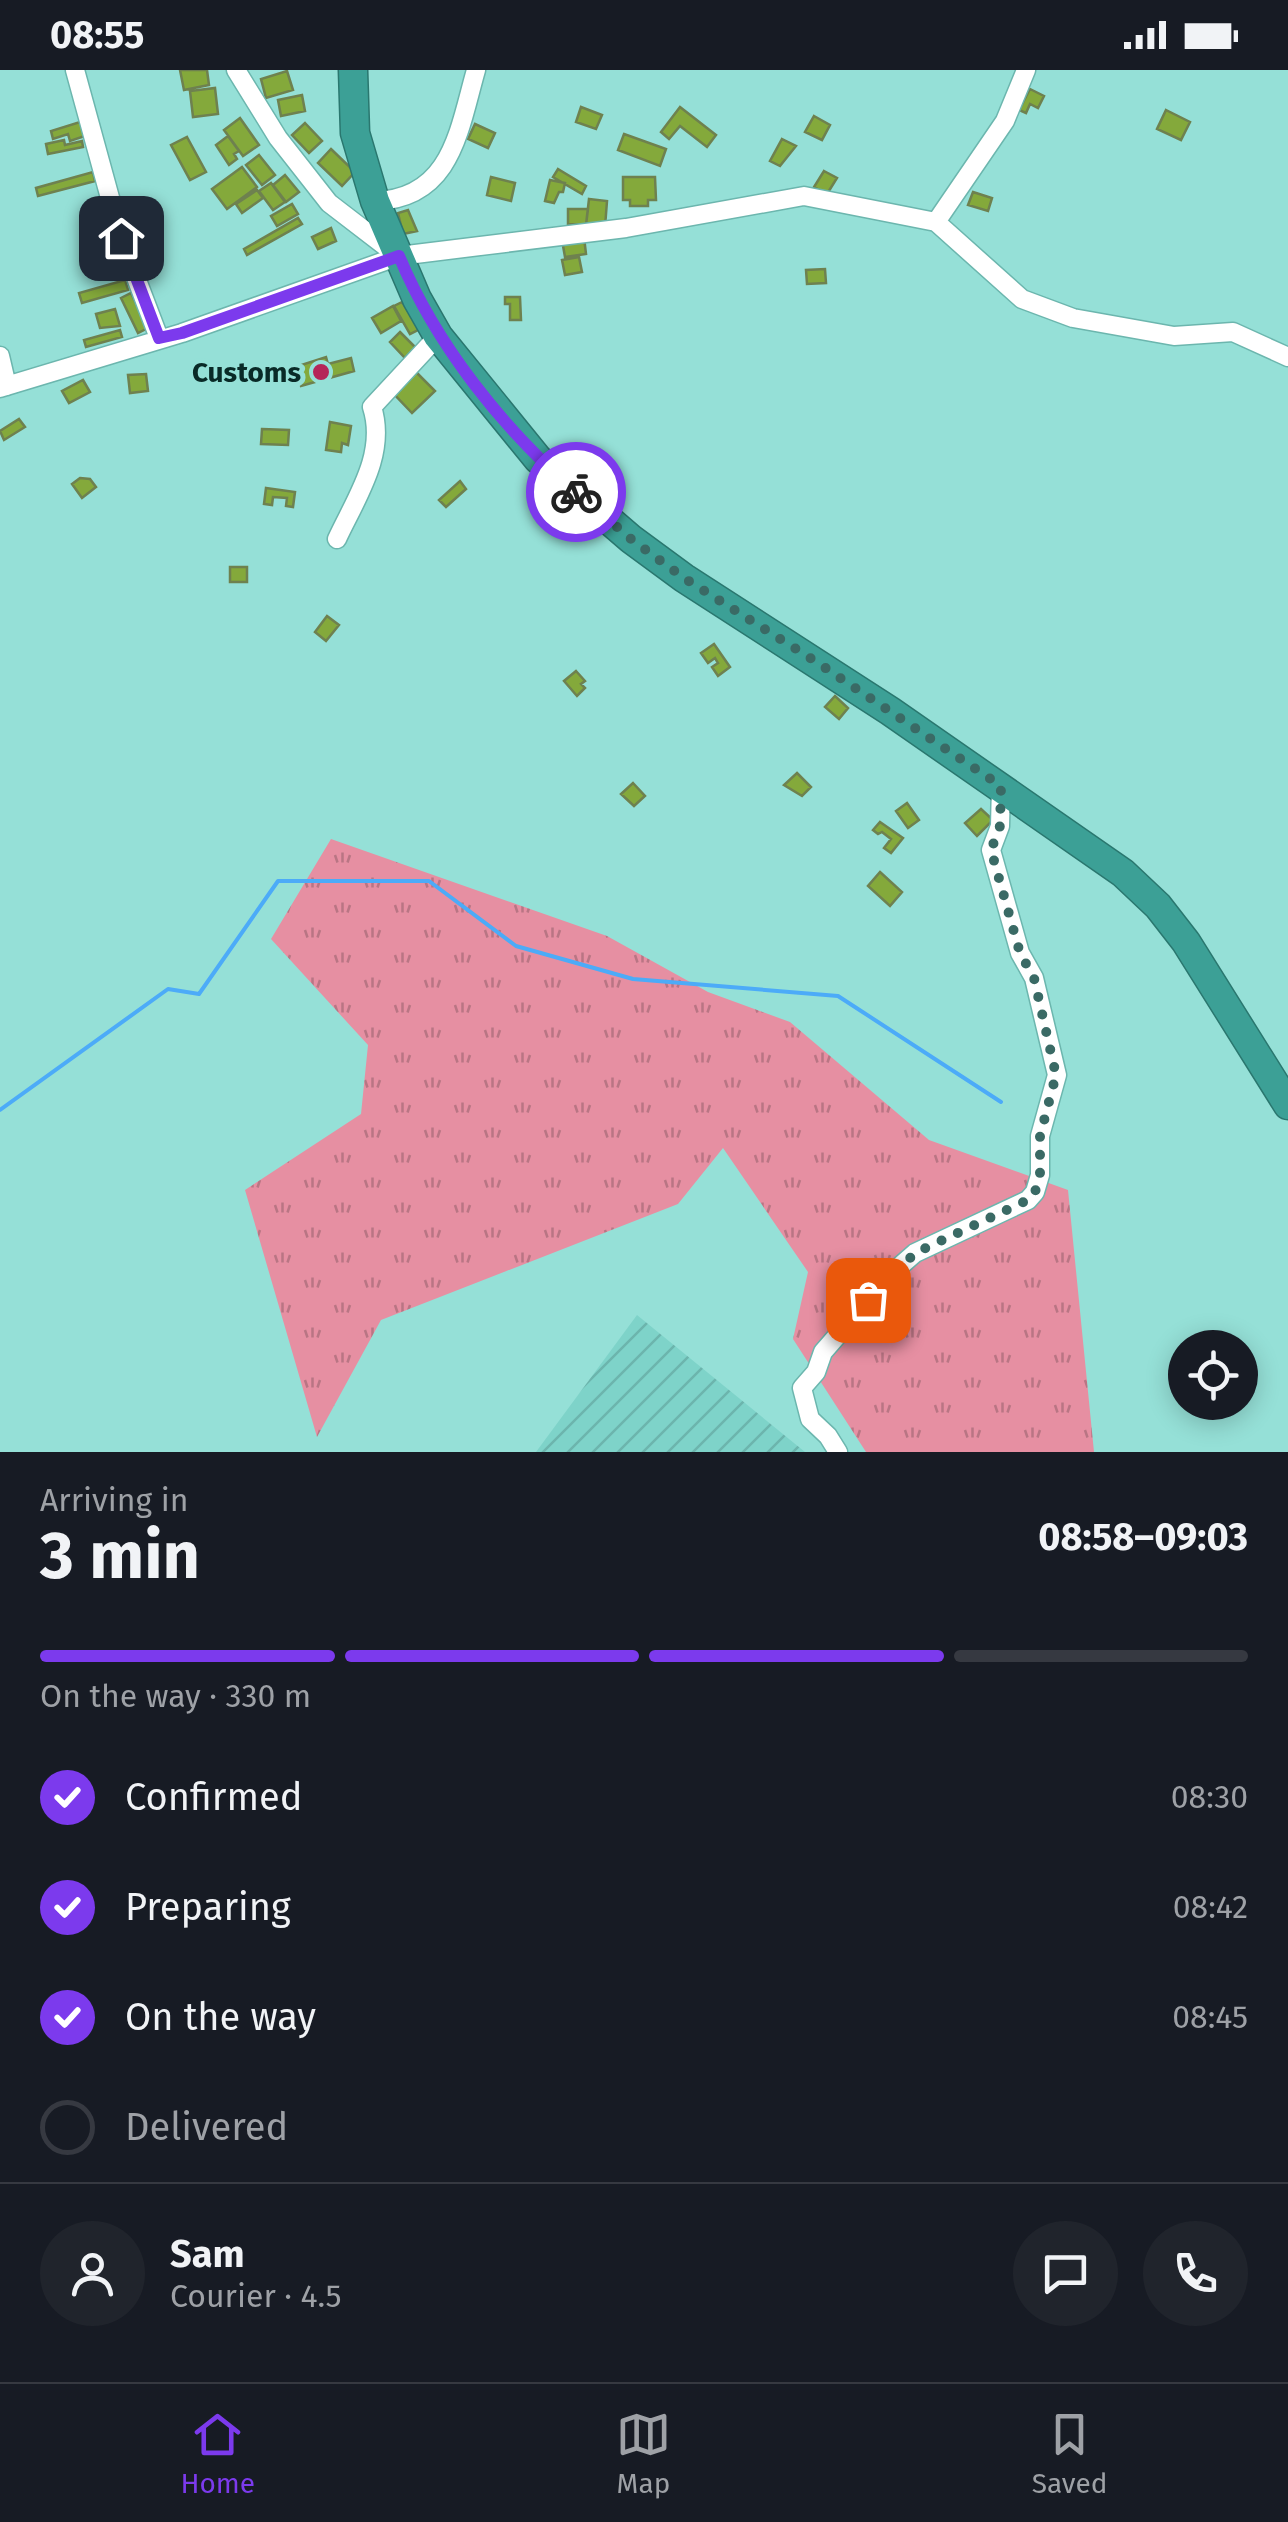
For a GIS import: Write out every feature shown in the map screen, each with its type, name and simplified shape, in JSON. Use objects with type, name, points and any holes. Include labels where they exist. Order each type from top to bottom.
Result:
[{"type":"highway","points":[[353,70],[355,133],[376,201],[417,299],[438,336],[538,460],[684,578],[815,661],[1123,873],[1158,906],[1186,942],[1288,1105]]},
{"type":"street","points":[[75,70],[121,238],[159,338]]},
{"type":"street","points":[[236,70],[278,138],[329,203],[399,256]]},
{"type":"street","points":[[376,201],[398,200],[422,187],[452,156],[476,70]]},
{"type":"street","points":[[936,222],[1005,122],[1026,70]]},
{"type":"street","points":[[0,356],[3,387],[182,333],[399,256],[626,228],[804,196],[936,222],[1022,300],[1073,318],[1174,336],[1234,332],[1288,358]]},
{"type":"street","points":[[337,539],[374,461],[379,427],[372,407],[438,336]]},
{"type":"street","points":[[838,1452],[828,1436],[810,1420],[802,1388],[816,1372],[822,1352],[915,1253],[1028,1200],[1040,1175],[1040,1136],[1056,1075],[1034,978],[1020,953],[991,850],[1000,826],[1001,786]]},
{"type":"shaded area","points":[[637,1315],[805,1452],[536,1452]]},
{"type":"green space","points":[[331,839],[607,936],[708,992],[790,1022],[929,1140],[1068,1190],[1094,1452],[866,1452],[793,1339],[808,1272],[723,1148],[678,1204],[381,1320],[317,1437],[245,1190],[361,1114],[368,1045],[271,939]]},
{"type":"building","points":[[180,70],[207,70],[209,85],[184,90]]},
{"type":"building","points":[[287,71],[293,90],[266,98],[261,79]]},
{"type":"building","points":[[215,88],[218,114],[193,117],[190,91]]},
{"type":"building","points":[[1030,89],[1044,96],[1038,108],[1030,104],[1026,113],[1019,110]]},
{"type":"building","points":[[302,95],[305,111],[281,116],[278,100]]},
{"type":"building","points":[[581,107],[602,115],[596,129],[576,122]]},
{"type":"building","points":[[680,107],[716,135],[707,147],[680,126],[669,139],[661,132]]},
{"type":"building","points":[[1166,110],[1190,122],[1181,140],[1157,129]]},
{"type":"building","points":[[814,116],[830,125],[822,140],[805,132]]},
{"type":"building","points":[[240,118],[259,145],[243,156],[224,130]]},
{"type":"building","points":[[80,122],[85,136],[70,141],[68,134],[53,139],[51,131]]},
{"type":"building","points":[[305,123],[322,141],[309,153],[292,135]]},
{"type":"building","points":[[475,124],[495,133],[488,148],[468,139]]},
{"type":"building","points":[[624,134],[666,149],[660,166],[618,150]]},
{"type":"building","points":[[228,136],[239,151],[234,154],[237,159],[229,165],[216,145]]},
{"type":"building","points":[[187,137],[206,172],[190,180],[171,145]]},
{"type":"building","points":[[782,139],[796,146],[780,166],[770,161]]},
{"type":"building","points":[[64,140],[65,145],[82,141],[83,147],[48,154],[46,144]]},
{"type":"building","points":[[331,149],[355,172],[342,186],[318,163]]},
{"type":"building","points":[[259,155],[275,175],[262,185],[246,165]]},
{"type":"building","points":[[242,167],[257,187],[227,209],[212,189]]},
{"type":"building","points":[[558,169],[586,186],[582,194],[553,177]]},
{"type":"building","points":[[824,171],[837,178],[827,194],[814,187]]},
{"type":"building","points":[[93,172],[95,181],[38,196],[36,188]]},
{"type":"building","points":[[285,175],[299,192],[286,202],[273,185]]},
{"type":"building","points":[[491,177],[515,183],[511,201],[487,195]]},
{"type":"building","points":[[623,177],[655,177],[656,200],[648,200],[648,206],[630,206],[630,200],[623,200]]},
{"type":"building","points":[[550,180],[565,183],[554,203],[545,201]]},
{"type":"building","points":[[271,183],[285,202],[273,210],[259,191]]},
{"type":"building","points":[[257,190],[263,198],[242,213],[236,204]]},
{"type":"building","points":[[973,192],[992,198],[988,211],[968,205]]},
{"type":"building","points":[[589,199],[607,201],[605,227],[586,225]]},
{"type":"building","points":[[292,204],[298,214],[277,226],[271,216]]},
{"type":"building","points":[[568,209],[588,209],[586,225],[568,224]]},
{"type":"building","points":[[408,210],[417,231],[403,234],[398,213]]},
{"type":"building","points":[[298,218],[302,224],[247,255],[244,249]]},
{"type":"building","points":[[331,228],[336,241],[318,249],[312,237]]},
{"type":"building","points":[[584,237],[586,254],[565,257],[562,240]]},
{"type":"building","points":[[579,257],[582,272],[565,275],[562,260]]},
{"type":"building","points":[[825,269],[826,283],[807,284],[806,270]]},
{"type":"building","points":[[125,280],[128,290],[82,303],[79,293]]},
{"type":"building","points":[[131,293],[148,328],[138,333],[121,298]]},
{"type":"building","points":[[505,297],[520,297],[521,320],[510,320],[510,304],[505,304]]},
{"type":"building","points":[[402,302],[420,329],[410,334],[394,306]]},
{"type":"building","points":[[393,306],[401,321],[381,333],[372,318]]},
{"type":"building","points":[[115,309],[120,326],[100,328],[96,314]]},
{"type":"building","points":[[120,330],[122,337],[86,347],[84,340]]},
{"type":"building","points":[[400,332],[416,348],[405,358],[390,342]]},
{"type":"building","points":[[326,357],[328,364],[351,358],[354,371],[301,386],[295,367]]},
{"type":"building","points":[[414,370],[435,391],[412,413],[392,392]]},
{"type":"building","points":[[146,374],[148,391],[130,393],[128,375]]},
{"type":"building","points":[[83,380],[90,392],[69,403],[62,391]]},
{"type":"building","points":[[19,419],[25,427],[4,440],[0,431]]},
{"type":"building","points":[[330,422],[351,426],[348,445],[342,443],[341,452],[326,450]]},
{"type":"building","points":[[262,429],[289,430],[288,445],[261,444]]},
{"type":"building","points":[[80,478],[90,479],[96,487],[82,498],[72,484]]},
{"type":"building","points":[[460,481],[466,489],[446,507],[439,500]]},
{"type":"building","points":[[266,488],[295,492],[293,507],[286,506],[287,498],[273,497],[272,505],[264,504]]},
{"type":"building","points":[[230,567],[247,567],[247,582],[230,582]]},
{"type":"building","points":[[327,616],[339,625],[326,641],[315,632]]},
{"type":"building","points":[[714,644],[730,667],[718,676],[712,667],[718,663],[715,658],[708,663],[701,653]]},
{"type":"building","points":[[576,671],[585,681],[581,684],[585,688],[577,696],[564,681]]},
{"type":"building","points":[[835,696],[848,708],[839,719],[825,707]]},
{"type":"building","points":[[797,773],[811,787],[802,796],[784,785]]},
{"type":"building","points":[[633,783],[645,796],[634,806],[621,794]]},
{"type":"building","points":[[907,803],[919,820],[908,828],[896,811]]},
{"type":"building","points":[[981,809],[993,820],[977,836],[965,823]]},
{"type":"building","points":[[880,822],[903,838],[891,853],[884,848],[891,839],[873,830]]},
{"type":"building","points":[[880,872],[902,892],[890,906],[868,886]]},
{"type":"waterway","points":[[0,1110],[168,989],[199,994],[278,881],[429,881],[516,946],[633,979],[838,996],[1001,1102]]},
{"type":"way so far","points":[[576,492],[684,578],[1001,786],[1000,826],[991,850],[1020,953],[1034,978],[1056,1075],[1040,1136],[1040,1175],[1028,1200],[915,1253],[868,1300]]},
{"type":"place","name":"Customs","points":[[321,372]]},
{"type":"route","points":[[121,238],[159,338],[399,256],[438,336],[538,460],[576,492]]}]
